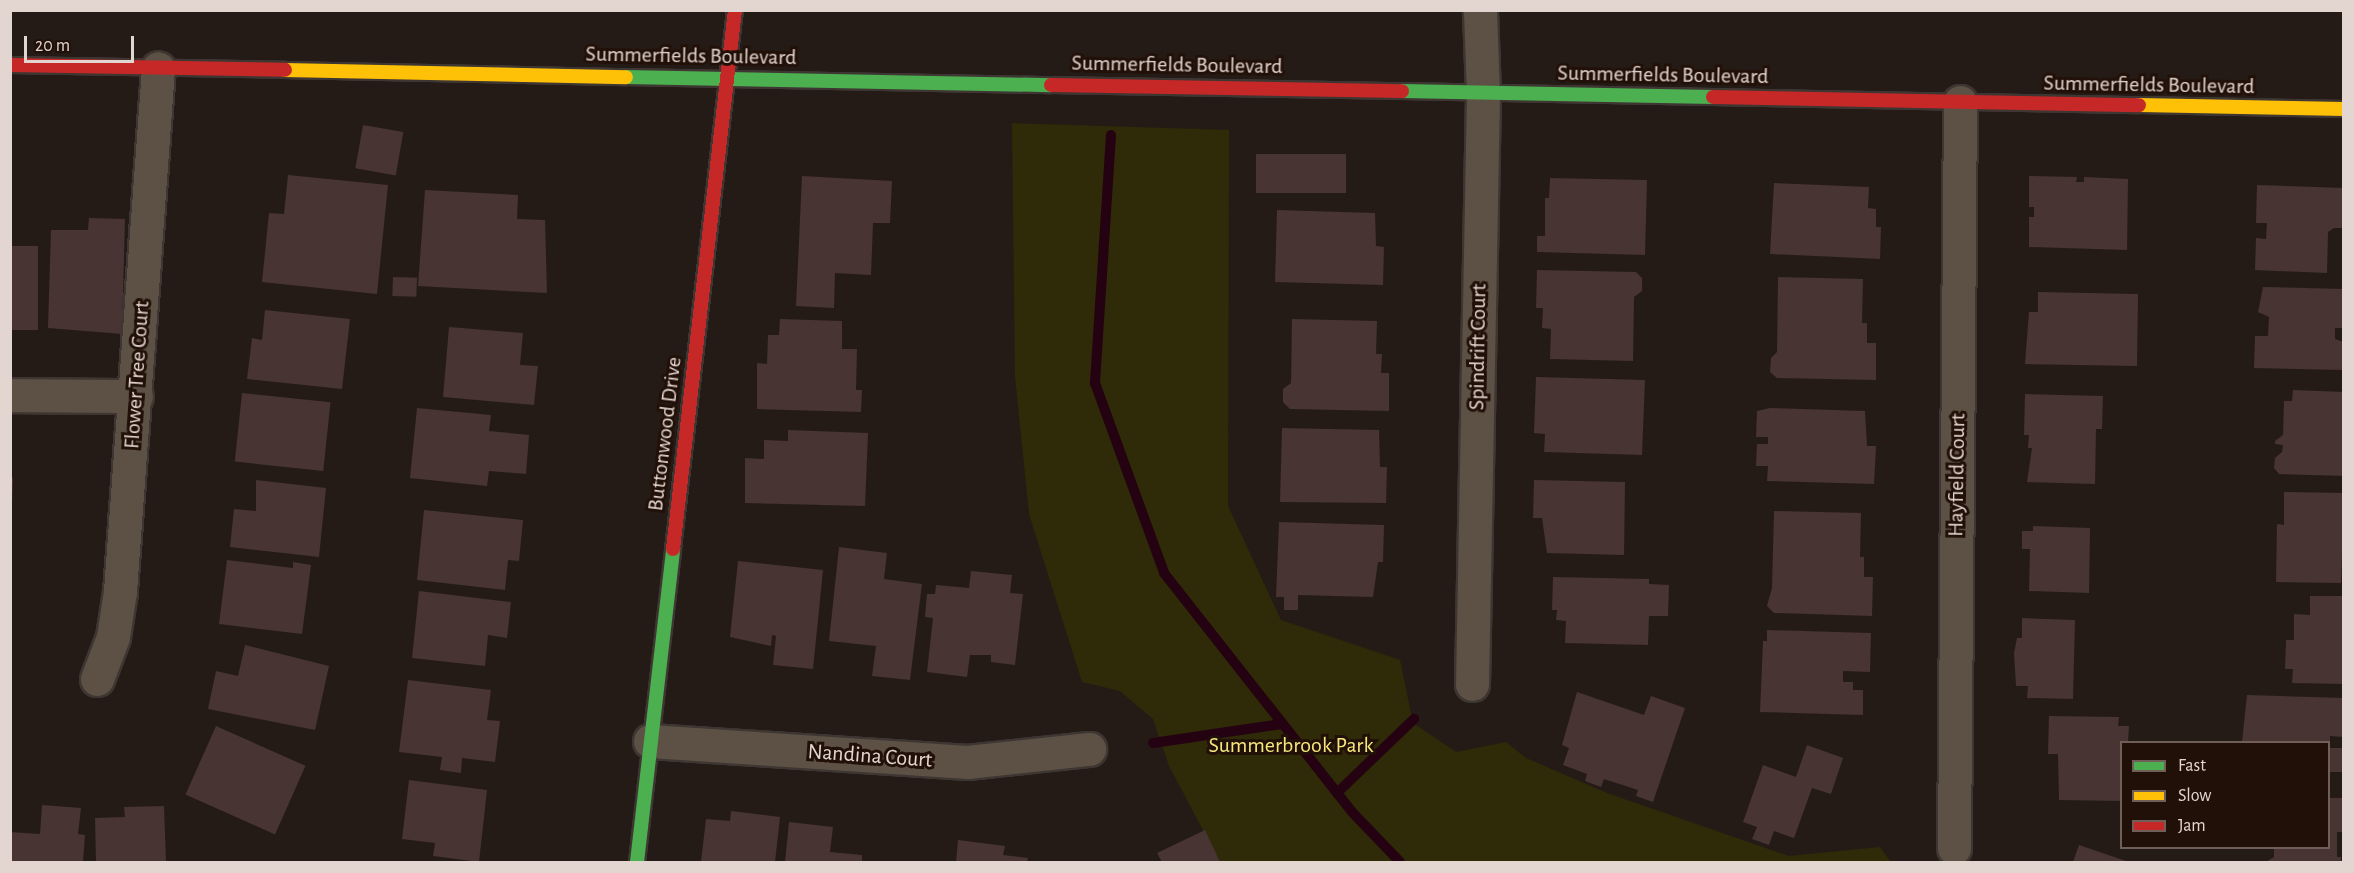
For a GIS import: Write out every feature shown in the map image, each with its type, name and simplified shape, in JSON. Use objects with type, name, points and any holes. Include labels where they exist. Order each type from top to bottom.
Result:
[{"type":"street","name":"Buttonwood Drive","points":[[637,862],[735,10]]},
{"type":"street","name":"Spindrift Court","points":[[1472,684],[1483,93],[1480,10]]},
{"type":"street","name":"Summerfields Boulevard","points":[[10,65],[2343,109]]},
{"type":"street","name":"Flower Tree Court","points":[[97,679],[113,637],[120,591],[136,396],[158,68]]},
{"type":"street","name":"Hayfield Court","points":[[1954,848],[1960,102]]},
{"type":"street","points":[[10,395],[136,396]]},
{"type":"street","name":"Nandina Court","points":[[650,741],[968,762],[1089,749]]},
{"type":"green space","name":"Summerbrook Park","points":[[1012,123],[1229,130],[1228,506],[1281,620],[1400,660],[1413,723],[1456,752],[1506,742],[1526,758],[1607,793],[1789,856],[1880,847],[1891,862],[1220,862],[1169,766],[1153,719],[1120,691],[1082,682],[1029,514],[1015,376]]},
{"type":"building","points":[[363,125],[403,132],[396,175],[355,168]]},
{"type":"building","points":[[1256,154],[1346,154],[1346,193],[1256,193]]},
{"type":"building","points":[[288,175],[388,185],[377,294],[262,282],[269,213],[284,214]]},
{"type":"building","points":[[802,176],[892,181],[890,223],[873,223],[871,275],[835,273],[834,308],[796,306]]},
{"type":"building","points":[[2029,176],[2077,177],[2076,182],[2084,182],[2084,177],[2128,179],[2127,250],[2029,247],[2029,217],[2034,217],[2034,207],[2029,207]]},
{"type":"building","points":[[1550,178],[1647,180],[1645,255],[1537,252],[1537,236],[1545,236],[1545,198],[1549,198]]},
{"type":"building","points":[[1774,183],[1869,187],[1868,208],[1876,209],[1876,227],[1881,227],[1880,259],[1770,254]]},
{"type":"building","points":[[2257,185],[2344,188],[2344,228],[2334,228],[2328,232],[2327,273],[2255,270],[2256,238],[2266,239],[2267,223],[2256,223]]},
{"type":"building","points":[[425,190],[518,195],[517,219],[545,220],[547,293],[418,286]]},
{"type":"building","points":[[1277,210],[1375,213],[1376,246],[1384,247],[1383,285],[1275,282]]},
{"type":"building","points":[[89,218],[125,219],[122,334],[48,328],[51,230],[88,230]]},
{"type":"building","points":[[10,246],[38,246],[38,330],[10,330]]},
{"type":"building","points":[[1537,270],[1636,272],[1642,278],[1642,291],[1634,297],[1633,361],[1550,359],[1551,329],[1542,328],[1543,308],[1536,308]]},
{"type":"building","points":[[393,277],[417,278],[416,297],[392,296]]},
{"type":"building","points":[[1778,277],[1863,279],[1862,323],[1867,323],[1867,343],[1876,343],[1876,380],[1777,378],[1770,372],[1771,358],[1777,352]]},
{"type":"building","points":[[2263,287],[2344,289],[2344,328],[2335,328],[2335,339],[2344,342],[2344,370],[2254,368],[2255,336],[2268,336],[2269,317],[2258,312]]},
{"type":"building","points":[[2038,292],[2138,294],[2137,366],[2025,364],[2029,312],[2038,312]]},
{"type":"building","points":[[265,310],[350,319],[342,389],[247,379],[252,338],[262,340]]},
{"type":"building","points":[[780,319],[842,321],[842,349],[857,349],[856,390],[862,390],[861,412],[757,409],[757,363],[767,364],[768,335],[779,335]]},
{"type":"building","points":[[1292,319],[1377,321],[1376,354],[1382,354],[1381,373],[1389,373],[1389,411],[1290,409],[1283,402],[1283,389],[1291,383]]},
{"type":"building","points":[[449,327],[523,333],[520,365],[538,366],[534,405],[443,397]]},
{"type":"building","points":[[1536,377],[1645,380],[1642,455],[1544,452],[1545,434],[1534,433]]},
{"type":"building","points":[[2293,390],[2344,392],[2344,476],[2279,474],[2274,468],[2275,458],[2282,452],[2283,445],[2275,444],[2275,441],[2283,435],[2284,401],[2292,401]]},
{"type":"building","points":[[242,393],[331,402],[323,471],[235,462]]},
{"type":"building","points":[[2025,394],[2103,396],[2102,429],[2096,429],[2095,484],[2027,482],[2032,448],[2028,448],[2029,435],[2024,435]]},
{"type":"building","points":[[417,408],[491,415],[489,431],[529,435],[526,474],[489,471],[487,486],[410,478]]},
{"type":"building","points":[[1770,408],[1865,411],[1867,446],[1876,446],[1874,484],[1767,481],[1768,466],[1756,466],[1757,444],[1768,444],[1768,437],[1756,437],[1757,411]]},
{"type":"building","points":[[1282,428],[1379,430],[1380,467],[1387,467],[1386,503],[1280,502]]},
{"type":"building","points":[[788,430],[868,433],[865,506],[745,503],[745,458],[764,459],[764,440],[788,441]]},
{"type":"building","points":[[10,478],[13,478],[12,503],[10,503]]},
{"type":"building","points":[[256,480],[326,488],[319,557],[230,547],[234,509],[256,511]]},
{"type":"building","points":[[1534,480],[1625,482],[1624,555],[1547,553],[1542,518],[1533,518]]},
{"type":"building","points":[[2284,492],[2344,493],[2341,583],[2276,582],[2277,524],[2284,525]]},
{"type":"building","points":[[424,510],[523,520],[519,561],[508,560],[505,590],[417,580]]},
{"type":"building","points":[[1774,511],[1861,513],[1860,557],[1864,557],[1864,577],[1873,577],[1872,616],[1774,613],[1767,606],[1772,588]]},
{"type":"building","points":[[1279,522],[1384,525],[1383,562],[1378,562],[1373,597],[1298,595],[1298,610],[1284,610],[1284,597],[1276,597]]},
{"type":"building","points":[[2033,526],[2090,528],[2089,593],[2029,591],[2030,549],[2022,549],[2022,531],[2033,531]]},
{"type":"building","points":[[839,547],[887,553],[884,579],[922,584],[910,680],[872,676],[876,646],[829,641]]},
{"type":"building","points":[[227,560],[293,568],[293,562],[311,565],[302,634],[219,624]]},
{"type":"building","points":[[738,561],[823,570],[813,669],[773,665],[776,636],[772,635],[771,646],[730,637]]},
{"type":"building","points":[[971,571],[1012,575],[1010,593],[1023,594],[1015,665],[991,662],[991,655],[970,655],[967,677],[927,672],[933,618],[925,617],[927,594],[935,594],[936,585],[969,588]]},
{"type":"building","points":[[1553,577],[1649,579],[1649,584],[1669,585],[1668,616],[1649,616],[1648,645],[1565,643],[1566,621],[1556,620],[1557,610],[1552,610]]},
{"type":"building","points":[[419,591],[511,602],[507,638],[488,635],[485,666],[412,658]]},
{"type":"building","points":[[2310,596],[2344,596],[2344,684],[2292,683],[2293,669],[2285,669],[2286,640],[2294,640],[2294,614],[2310,615]]},
{"type":"building","points":[[2022,618],[2075,620],[2073,699],[2027,698],[2028,686],[2016,686],[2014,653],[2017,638],[2022,638]]},
{"type":"building","points":[[1767,630],[1871,633],[1870,672],[1843,671],[1843,682],[1853,682],[1853,690],[1863,690],[1863,715],[1760,712],[1763,641],[1767,641]]},
{"type":"building","points":[[245,645],[329,666],[315,730],[208,709],[216,671],[238,676]]},
{"type":"building","points":[[408,680],[491,690],[487,720],[500,721],[495,762],[462,758],[461,773],[440,770],[442,757],[399,752]]},
{"type":"building","points":[[1577,692],[1644,715],[1651,696],[1685,708],[1653,802],[1636,796],[1638,790],[1604,779],[1601,787],[1585,781],[1587,774],[1563,765],[1569,748],[1562,745]]},
{"type":"building","points":[[2247,695],[2344,698],[2344,737],[2330,736],[2330,741],[2242,741]]},
{"type":"building","points":[[2049,716],[2119,717],[2118,726],[2129,726],[2128,741],[2120,741],[2120,801],[2059,800],[2058,754],[2048,754]]},
{"type":"building","points":[[216,726],[306,766],[275,834],[185,795]]},
{"type":"building","points":[[1807,745],[1843,758],[1831,794],[1812,788],[1794,838],[1774,831],[1769,845],[1752,839],[1757,827],[1743,822],[1763,765],[1796,777]]},
{"type":"building","points":[[2330,748],[2344,748],[2344,772],[2330,772]]},
{"type":"building","points":[[409,780],[487,790],[479,862],[433,856],[435,843],[402,839]]},
{"type":"building","points":[[2330,798],[2344,798],[2344,832],[2337,832],[2337,857],[2341,857],[2341,862],[2266,862],[2274,857],[2274,849],[2330,849]]},
{"type":"building","points":[[42,805],[81,808],[78,834],[85,835],[83,862],[10,862],[10,832],[40,834]]},
{"type":"building","points":[[164,806],[166,862],[96,862],[95,818],[125,817],[124,807]]},
{"type":"building","points":[[731,811],[780,817],[775,862],[701,862],[706,819],[730,821]]},
{"type":"building","points":[[789,822],[833,827],[830,852],[862,855],[862,862],[785,862]]},
{"type":"building","points":[[1205,830],[1220,862],[1162,862],[1157,853]]},
{"type":"building","points":[[958,840],[1005,846],[1003,855],[1028,858],[1027,862],[956,862]]},
{"type":"building","points":[[2079,845],[2129,862],[2073,862]]},
{"type":"waterway","points":[[1111,135],[1095,383],[1164,573],[1353,813],[1400,862]]},
{"type":"waterway","points":[[1337,793],[1414,719]]},
{"type":"waterway","points":[[1153,743],[1282,724]]},
{"type":"traffic: fast","points":[[626,77],[1051,85]]},
{"type":"traffic: fast","points":[[1402,91],[1713,97]]},
{"type":"traffic: fast","points":[[637,862],[673,549]]},
{"type":"traffic: slow","points":[[285,70],[626,77]]},
{"type":"traffic: slow","points":[[2139,105],[2344,109]]},
{"type":"traffic: jam","points":[[673,549],[735,10]]},
{"type":"traffic: jam","points":[[10,65],[285,70]]},
{"type":"traffic: jam","points":[[1051,85],[1402,91]]},
{"type":"traffic: jam","points":[[1713,97],[2139,105]]}]
